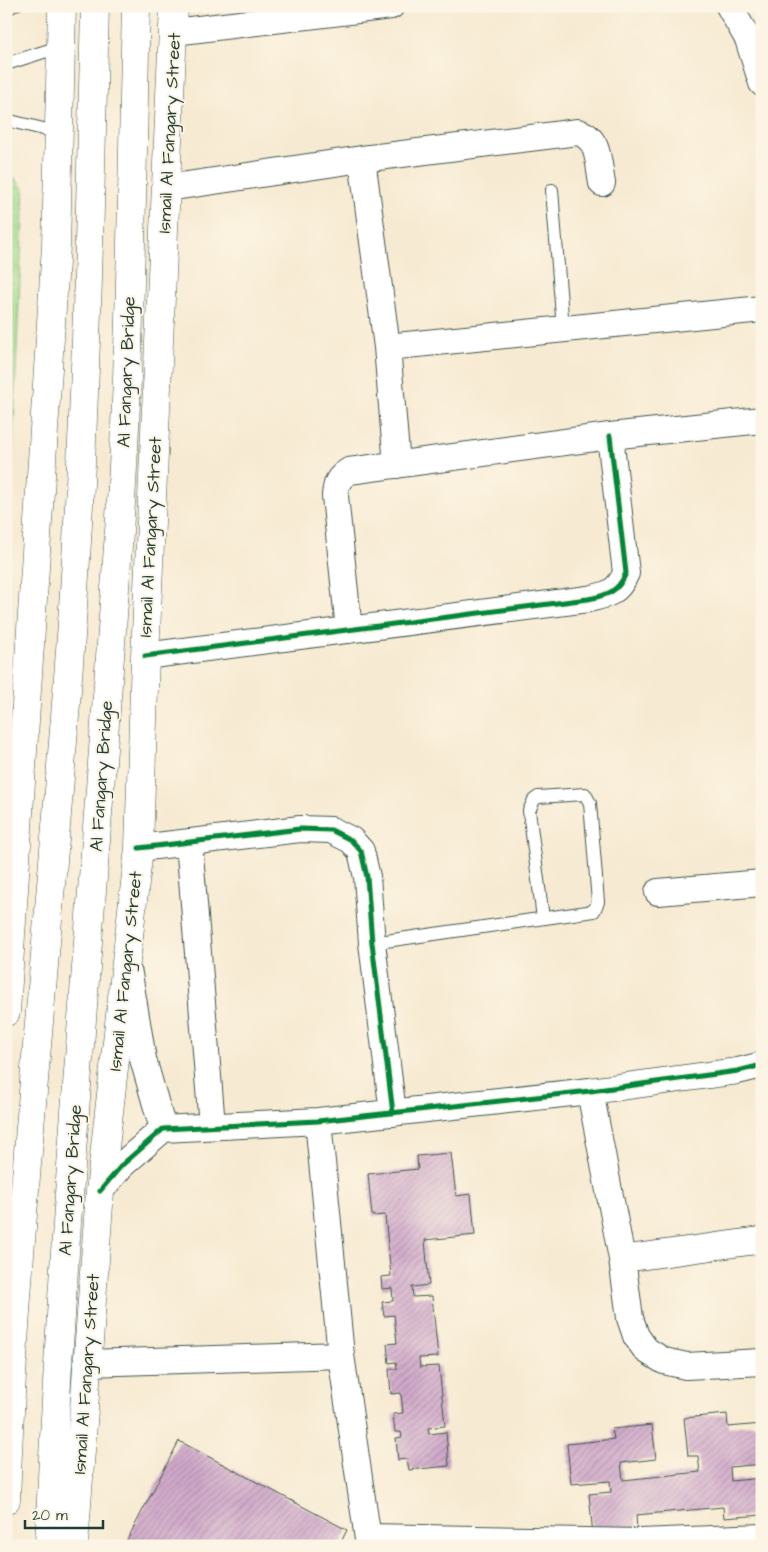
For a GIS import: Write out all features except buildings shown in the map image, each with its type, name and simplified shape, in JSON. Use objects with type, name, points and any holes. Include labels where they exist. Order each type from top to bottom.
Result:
[{"type":"main road","points":[[6,1012],[11,882],[56,246],[62,6]]},
{"type":"main road","points":[[6,1500],[11,1373],[72,621],[88,301],[95,6]]},
{"type":"main road","name":"Al Fangary Bridge","points":[[49,1546],[56,1373],[121,496],[130,262],[136,6]]},
{"type":"main road","name":"Ismail Al Fangary Street","points":[[74,1546],[100,1191],[139,848],[145,656],[174,19]]},
{"type":"street","points":[[174,19],[391,6]]},
{"type":"street","points":[[729,6],[748,39],[762,83]]},
{"type":"street","points":[[167,188],[362,159],[578,132],[586,134],[596,148],[602,183]]},
{"type":"street","points":[[362,159],[387,347],[397,465]]},
{"type":"street","points":[[387,347],[762,309]]},
{"type":"street","points":[[349,630],[335,496],[336,483],[341,476],[349,471],[610,436],[762,420]]},
{"type":"street","points":[[145,656],[588,599],[610,594],[620,586],[626,573],[610,436]]},
{"type":"street","points":[[139,848],[300,829],[331,830],[351,840],[361,851],[367,877],[372,943],[393,1113]]},
{"type":"street","points":[[189,842],[212,1126]]},
{"type":"street","points":[[658,892],[762,883]]},
{"type":"street","points":[[127,961],[143,1059],[163,1129]]},
{"type":"street","points":[[100,1191],[122,1165],[163,1129],[318,1121],[393,1113],[590,1091],[738,1071],[762,1065]]},
{"type":"street","points":[[590,1091],[622,1259],[630,1318],[636,1336],[646,1350],[664,1361],[686,1366],[762,1362]]},
{"type":"street","points":[[318,1121],[341,1355],[369,1541],[641,1544],[762,1537]]},
{"type":"street","points":[[622,1259],[762,1240]]},
{"type":"street","points":[[87,1364],[341,1355]]},
{"type":"lane","points":[[6,64],[62,46]]},
{"type":"lane","points":[[6,120],[60,133]]},
{"type":"lane","points":[[552,190],[563,329]]},
{"type":"lane","points":[[372,943],[589,913],[598,907],[590,803],[585,794],[538,797],[531,805],[530,811],[543,918]]},
{"type":"green space","points":[[6,167],[24,190],[6,595]]},
{"type":"cycle path","points":[[145,656],[588,599],[612,592],[620,585],[626,573],[610,436]]},
{"type":"cycle path","points":[[139,848],[300,829],[331,830],[351,840],[361,851],[367,877],[372,943],[393,1113]]},
{"type":"cycle path","points":[[100,1191],[122,1165],[163,1129],[318,1121],[590,1091],[738,1071],[762,1065]]}]
